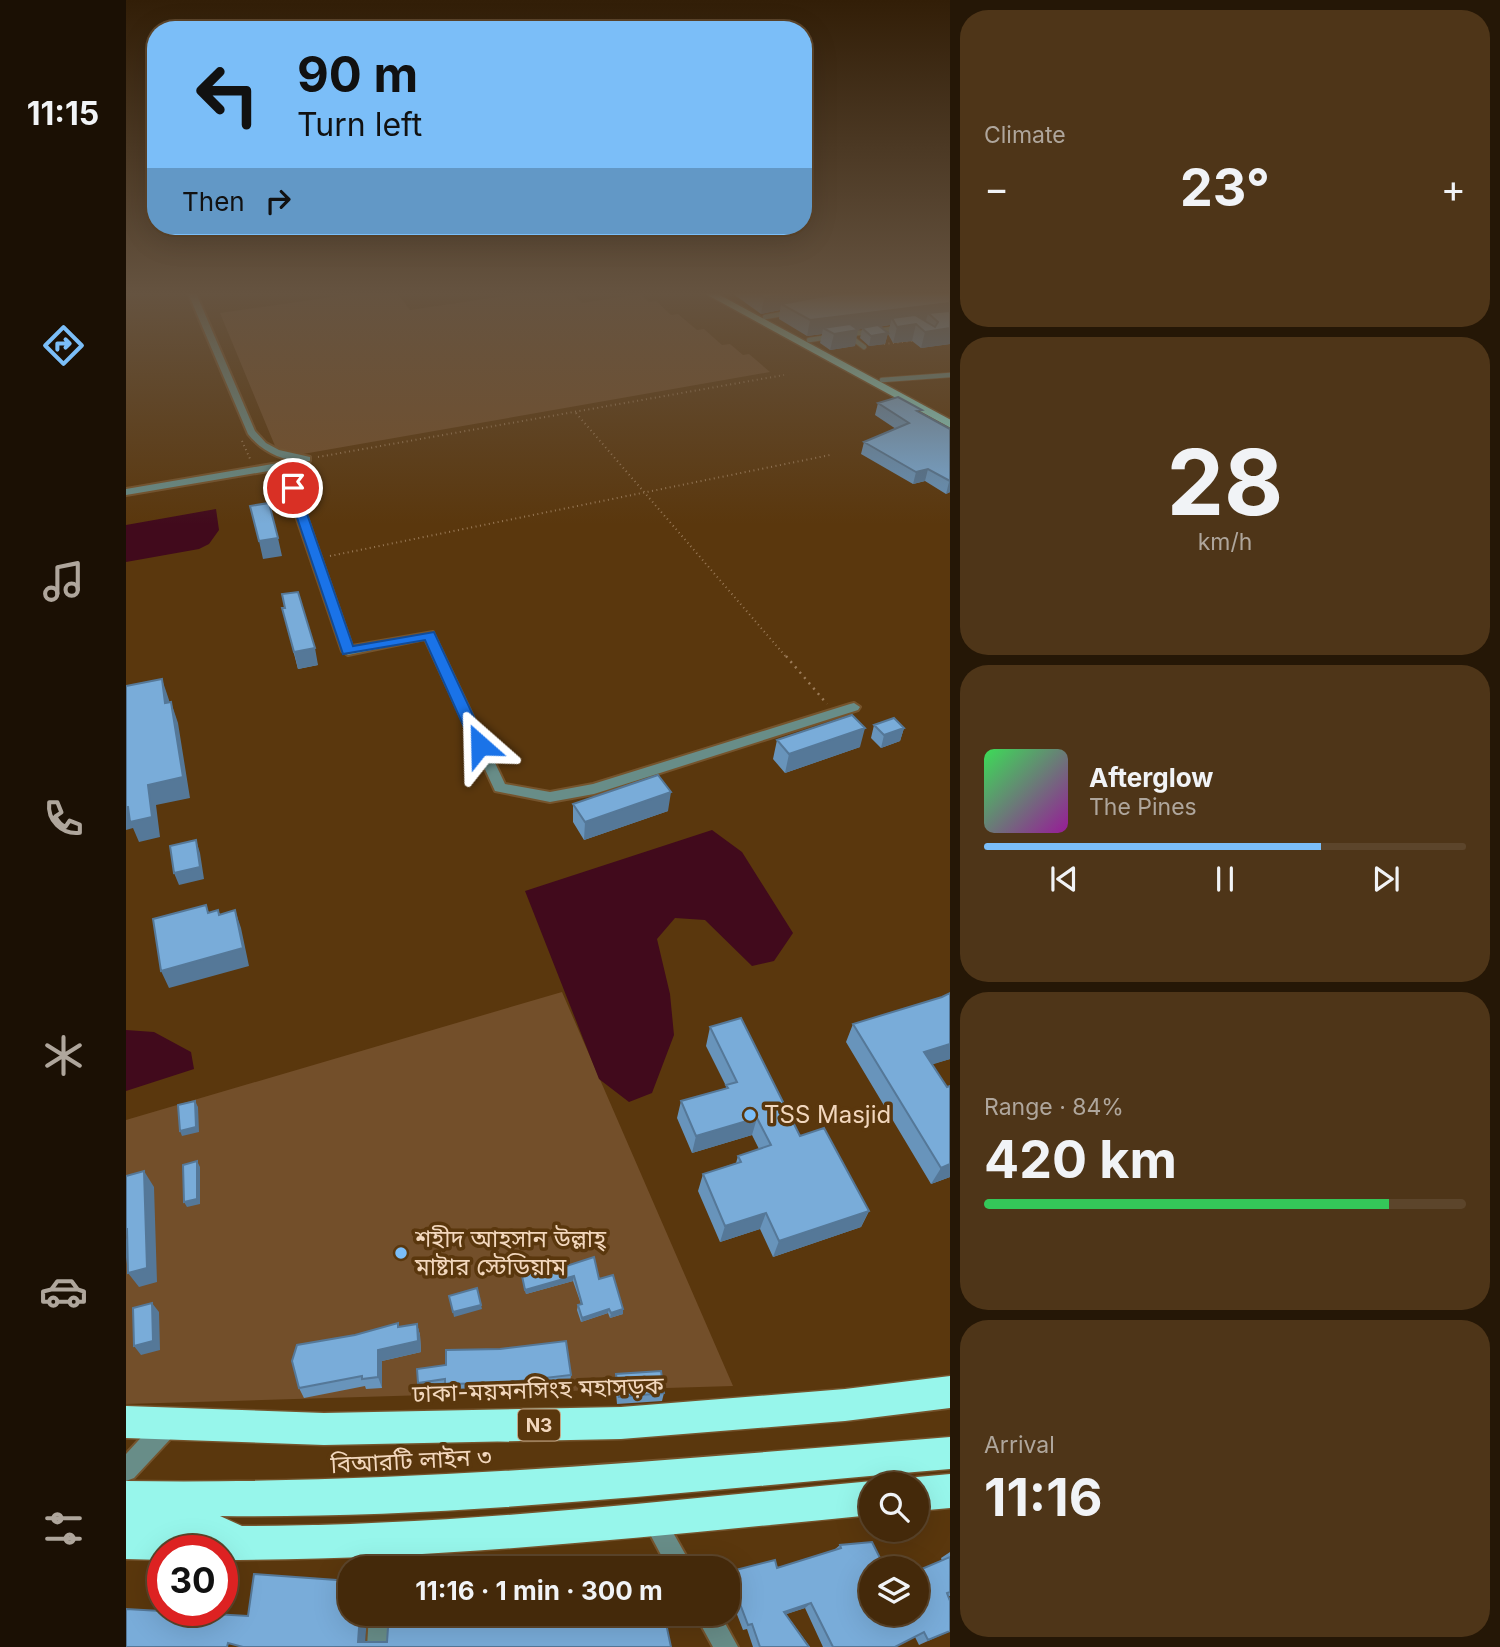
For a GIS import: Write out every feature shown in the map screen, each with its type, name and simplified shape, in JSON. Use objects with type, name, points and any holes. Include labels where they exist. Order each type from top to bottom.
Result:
[{"type":"highway","name":"ঢাকা-ময়মনসিংহ মহাসড়ক","points":[[126,1422],[324,1429],[621,1423],[845,1405],[950,1392]]},
{"type":"highway","name":"বিআরটি লাইন ৩","points":[[126,1498],[241,1502],[478,1490],[950,1453]]},
{"type":"highway","points":[[929,1493],[950,1490]]},
{"type":"highway","points":[[126,1542],[261,1544],[386,1554],[653,1520],[859,1499]]},
{"type":"highway","points":[[126,1509],[261,1544]]},
{"type":"main road","points":[[849,370],[950,425]]},
{"type":"main road","points":[[863,370],[950,417]]},
{"type":"street","points":[[225,370],[251,432],[263,447],[273,453],[307,459]]},
{"type":"street","points":[[126,492],[307,459]]},
{"type":"street","points":[[285,465],[348,651],[429,635],[500,788],[550,797],[594,789],[854,708]]},
{"type":"street","points":[[126,1470],[169,1423]]},
{"type":"street","points":[[653,1520],[674,1556]]},
{"type":"street","points":[[379,1647],[380,1626]]},
{"type":"street","points":[[714,1626],[726,1647]]},
{"type":"lane","points":[[882,380],[950,375]]},
{"type":"path","points":[[307,459],[784,375]]},
{"type":"path","points":[[576,413],[834,712]]},
{"type":"path","points":[[317,558],[830,455]]},
{"type":"shaded area","points":[[244,370],[768,370],[770,372],[280,458]]},
{"type":"shaded area","points":[[216,509],[219,530],[209,544],[199,549],[126,562],[126,525]]},
{"type":"shaded area","points":[[712,830],[742,852],[793,933],[774,961],[752,966],[705,920],[675,918],[657,939],[670,994],[674,1035],[652,1093],[629,1102],[599,1079],[525,891]]},
{"type":"shaded area","name":"শহীদ আহসান উল্লাহ্‌ মাষ্টার স্টেডিয়াম","points":[[562,992],[733,1386],[126,1404],[126,1120]]},
{"type":"shaded area","points":[[126,1030],[154,1032],[191,1052],[194,1069],[126,1091]]},
{"type":"building","points":[[898,397],[950,429],[950,481],[928,469],[916,472],[864,442],[909,423],[878,403]]},
{"type":"building","points":[[269,503],[278,538],[259,541],[250,506]]},
{"type":"building","points":[[298,592],[315,648],[294,652],[282,608],[285,608],[282,594]]},
{"type":"building","points":[[162,679],[165,703],[171,702],[183,777],[148,785],[152,817],[130,822],[126,807],[126,686]]},
{"type":"building","points":[[852,715],[865,728],[789,754],[777,740]]},
{"type":"building","points":[[894,718],[904,728],[884,735],[874,725]]},
{"type":"building","points":[[658,775],[671,792],[585,822],[573,804]]},
{"type":"building","points":[[196,840],[200,867],[174,873],[170,846]]},
{"type":"building","points":[[206,905],[208,913],[218,910],[219,915],[235,910],[243,948],[161,971],[153,919]]},
{"type":"building","points":[[950,993],[950,1044],[924,1052],[947,1087],[950,1086],[950,1164],[941,1168],[853,1024]]},
{"type":"building","points":[[741,1018],[800,1136],[824,1128],[869,1211],[779,1241],[766,1213],[725,1226],[703,1174],[741,1162],[738,1156],[771,1145],[757,1118],[696,1136],[681,1101],[728,1088],[726,1085],[737,1082],[710,1027]]},
{"type":"building","points":[[195,1101],[196,1127],[180,1131],[178,1105]]},
{"type":"building","points":[[197,1161],[197,1199],[184,1202],[183,1165]]},
{"type":"building","points":[[144,1171],[147,1268],[128,1273],[126,1176]]},
{"type":"building","points":[[594,1257],[599,1279],[613,1275],[623,1309],[611,1313],[609,1309],[582,1318],[578,1305],[582,1304],[574,1276],[525,1290],[522,1276],[550,1266],[551,1271]]},
{"type":"building","points":[[477,1288],[481,1305],[453,1312],[449,1296]]},
{"type":"building","points":[[152,1303],[153,1341],[134,1346],[133,1308]]},
{"type":"building","points":[[398,1323],[398,1327],[417,1324],[418,1341],[378,1350],[378,1377],[362,1379],[362,1376],[299,1388],[292,1361],[297,1345],[355,1335]]},
{"type":"building","points":[[566,1341],[571,1375],[502,1383],[445,1384],[445,1379],[418,1383],[417,1369],[446,1365],[446,1350],[500,1349]]},
{"type":"building","points":[[661,1371],[664,1393],[619,1397],[616,1374]]},
{"type":"building","points":[[872,1542],[879,1556],[859,1556],[859,1626],[929,1626],[929,1566],[950,1557],[950,1592],[947,1593],[950,1601],[950,1631],[928,1640],[924,1632],[895,1647],[833,1647],[811,1603],[784,1612],[809,1647],[760,1647],[752,1624],[748,1625],[740,1604],[740,1569],[775,1560],[777,1568],[841,1548],[840,1545]]},
{"type":"building","points":[[254,1574],[338,1580],[338,1626],[359,1626],[358,1642],[387,1642],[388,1626],[667,1626],[671,1647],[243,1647],[228,1643],[227,1647],[126,1647],[126,1609],[147,1610],[147,1626],[238,1626],[238,1615],[248,1616]]},
{"type":"place","name":"TSS Masjid","points":[[750,1115]]},
{"type":"place","name":"শহীদ আহসান উল্লাহ্‌ মাষ্টার স্টেডিয়াম","points":[[401,1253]]},
{"type":"route","points":[[293,488],[348,651],[429,635],[480,745]]}]
